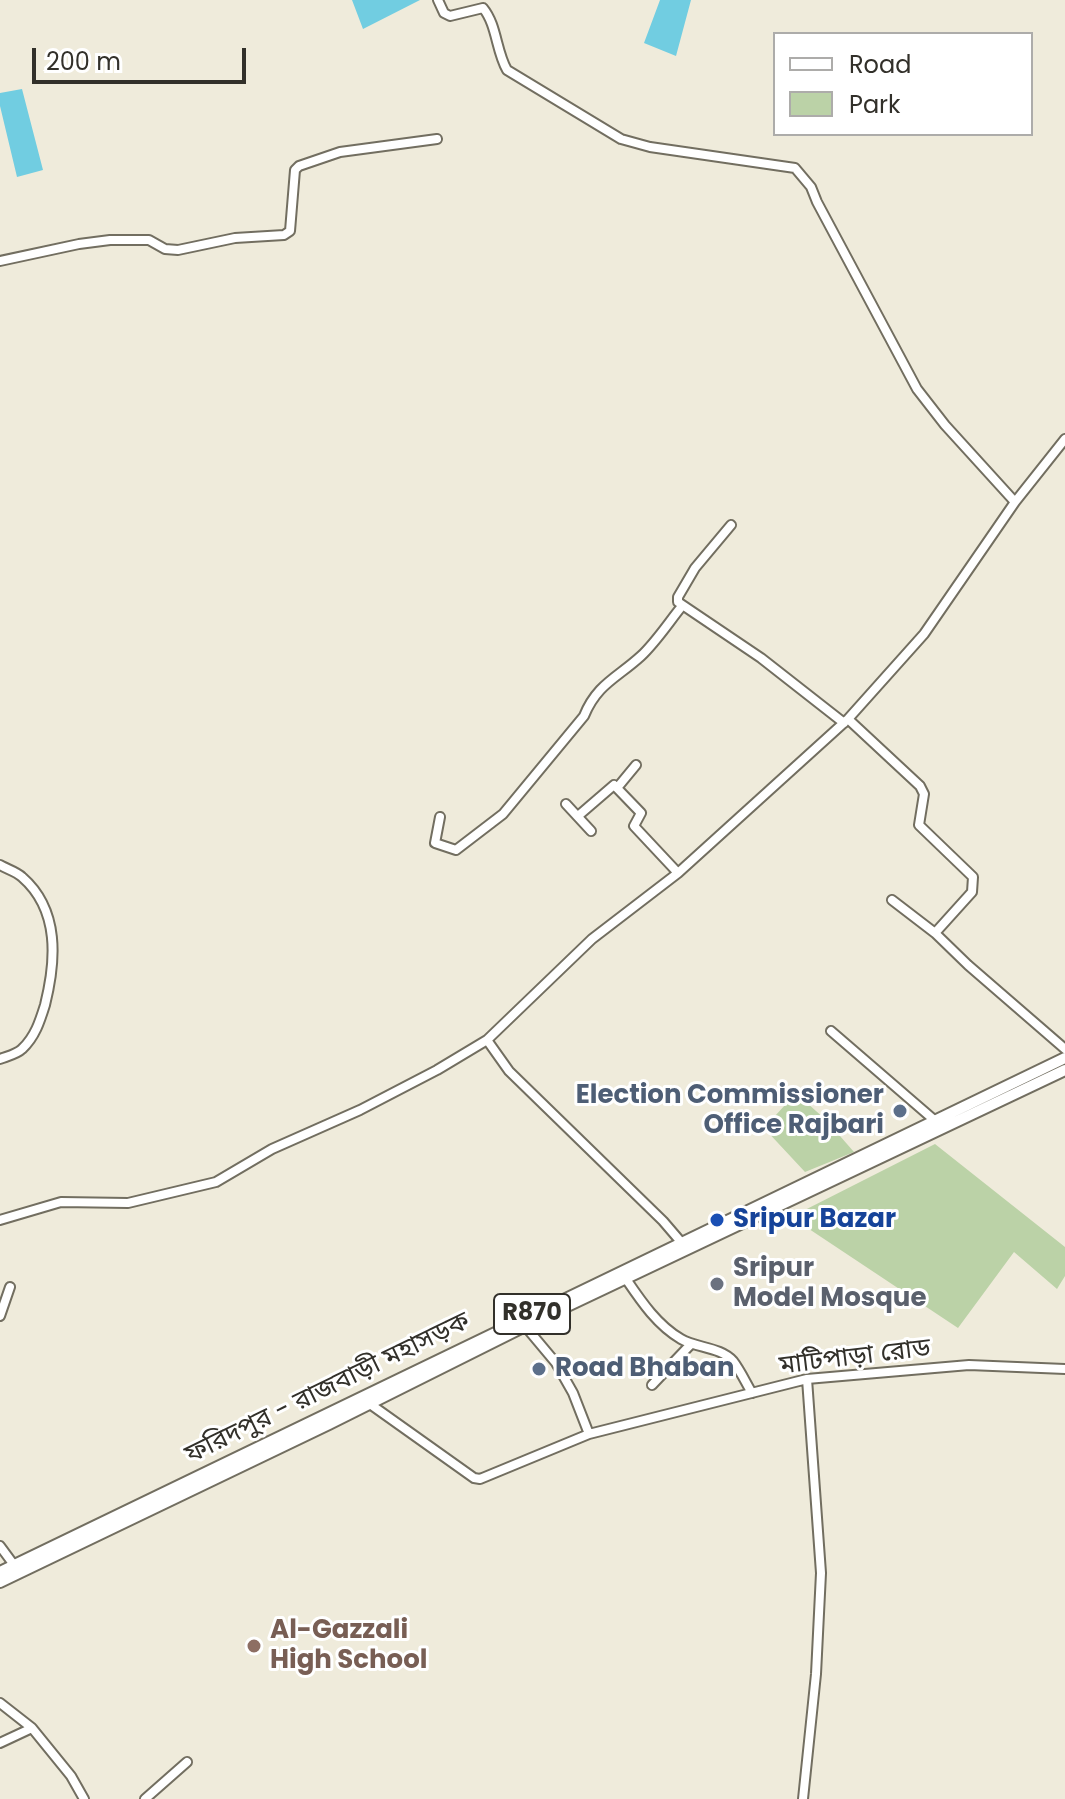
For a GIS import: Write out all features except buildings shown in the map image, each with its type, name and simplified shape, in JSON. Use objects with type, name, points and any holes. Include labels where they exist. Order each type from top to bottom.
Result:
[{"type":"main road","name":"ফরিদপুর - রাজবাড়ী মহাসড়ক","points":[[0,1572],[933,1119],[1065,1058]]},
{"type":"main road","name":"ফরিদপুর - রাজবাড়ী মহাসড়ক","points":[[0,1582],[525,1326],[1065,1070]]},
{"type":"street","points":[[438,0],[447,15],[483,8],[507,70],[621,139],[650,147],[795,168],[811,187],[917,389],[945,425],[1015,502]]},
{"type":"street","points":[[0,261],[110,240],[149,240],[165,249],[178,250],[235,238],[284,235],[290,231],[292,222],[295,170],[299,166],[340,152],[437,139]]},
{"type":"street","points":[[0,1220],[61,1202],[128,1203],[216,1182],[272,1149],[360,1110],[437,1070],[487,1040],[592,939],[678,873],[846,721],[924,634],[1015,502],[1065,439]]},
{"type":"street","points":[[731,525],[695,568],[678,597],[682,606],[761,658],[846,721],[920,786],[924,794],[919,825],[975,882],[972,892],[935,933]]},
{"type":"street","points":[[440,817],[435,843],[456,850],[503,814],[584,716],[601,686],[642,655],[682,606]]},
{"type":"street","points":[[617,788],[636,765]]},
{"type":"street","points":[[578,816],[610,786],[617,788],[641,813],[634,826],[678,873]]},
{"type":"street","points":[[566,804],[591,831]]},
{"type":"street","points":[[0,865],[21,875],[38,897],[49,918],[54,946],[50,985],[34,1036],[20,1052],[0,1059]]},
{"type":"street","points":[[892,900],[935,933],[1065,1049]]},
{"type":"street","points":[[831,1031],[933,1119]]},
{"type":"street","points":[[487,1040],[509,1071],[681,1242]]},
{"type":"street","points":[[626,1279],[654,1316],[677,1337],[733,1361],[752,1393]]},
{"type":"street","points":[[0,1316],[10,1287]]},
{"type":"street","points":[[525,1326],[556,1363],[573,1393],[589,1434]]},
{"type":"street","points":[[652,1385],[691,1344]]},
{"type":"street","name":"মাটিপাড়া রোড","points":[[370,1404],[474,1478],[480,1479],[589,1434],[807,1379],[969,1365],[1065,1369]]},
{"type":"street","points":[[803,1799],[816,1674],[821,1573],[807,1379]]},
{"type":"street","points":[[0,1546],[14,1565]]},
{"type":"street","points":[[0,1703],[32,1728],[71,1776],[84,1799]]},
{"type":"street","points":[[0,1743],[32,1728]]},
{"type":"street","points":[[145,1799],[187,1762]]},
{"type":"green space","points":[[796,1093],[826,1120],[854,1152],[805,1172],[764,1128]]},
{"type":"green space","points":[[935,1144],[1065,1247],[1065,1276],[1057,1289],[1014,1252],[958,1328],[791,1217]]},
{"type":"water","points":[[352,0],[420,0],[363,29]]},
{"type":"water","points":[[660,0],[691,0],[676,56],[644,43]]},
{"type":"water","points":[[22,89],[43,170],[17,177],[0,106],[0,93]]},
{"type":"place","name":"Election Commissioner Office Rajbari","points":[[900,1111]]},
{"type":"place","name":"Sripur Bazar","points":[[717,1220]]},
{"type":"place","name":"Sripur Model Mosque","points":[[717,1284]]},
{"type":"place","name":"Road Bhaban","points":[[539,1369]]},
{"type":"place","name":"Al-Gazzali High School","points":[[254,1646]]}]
